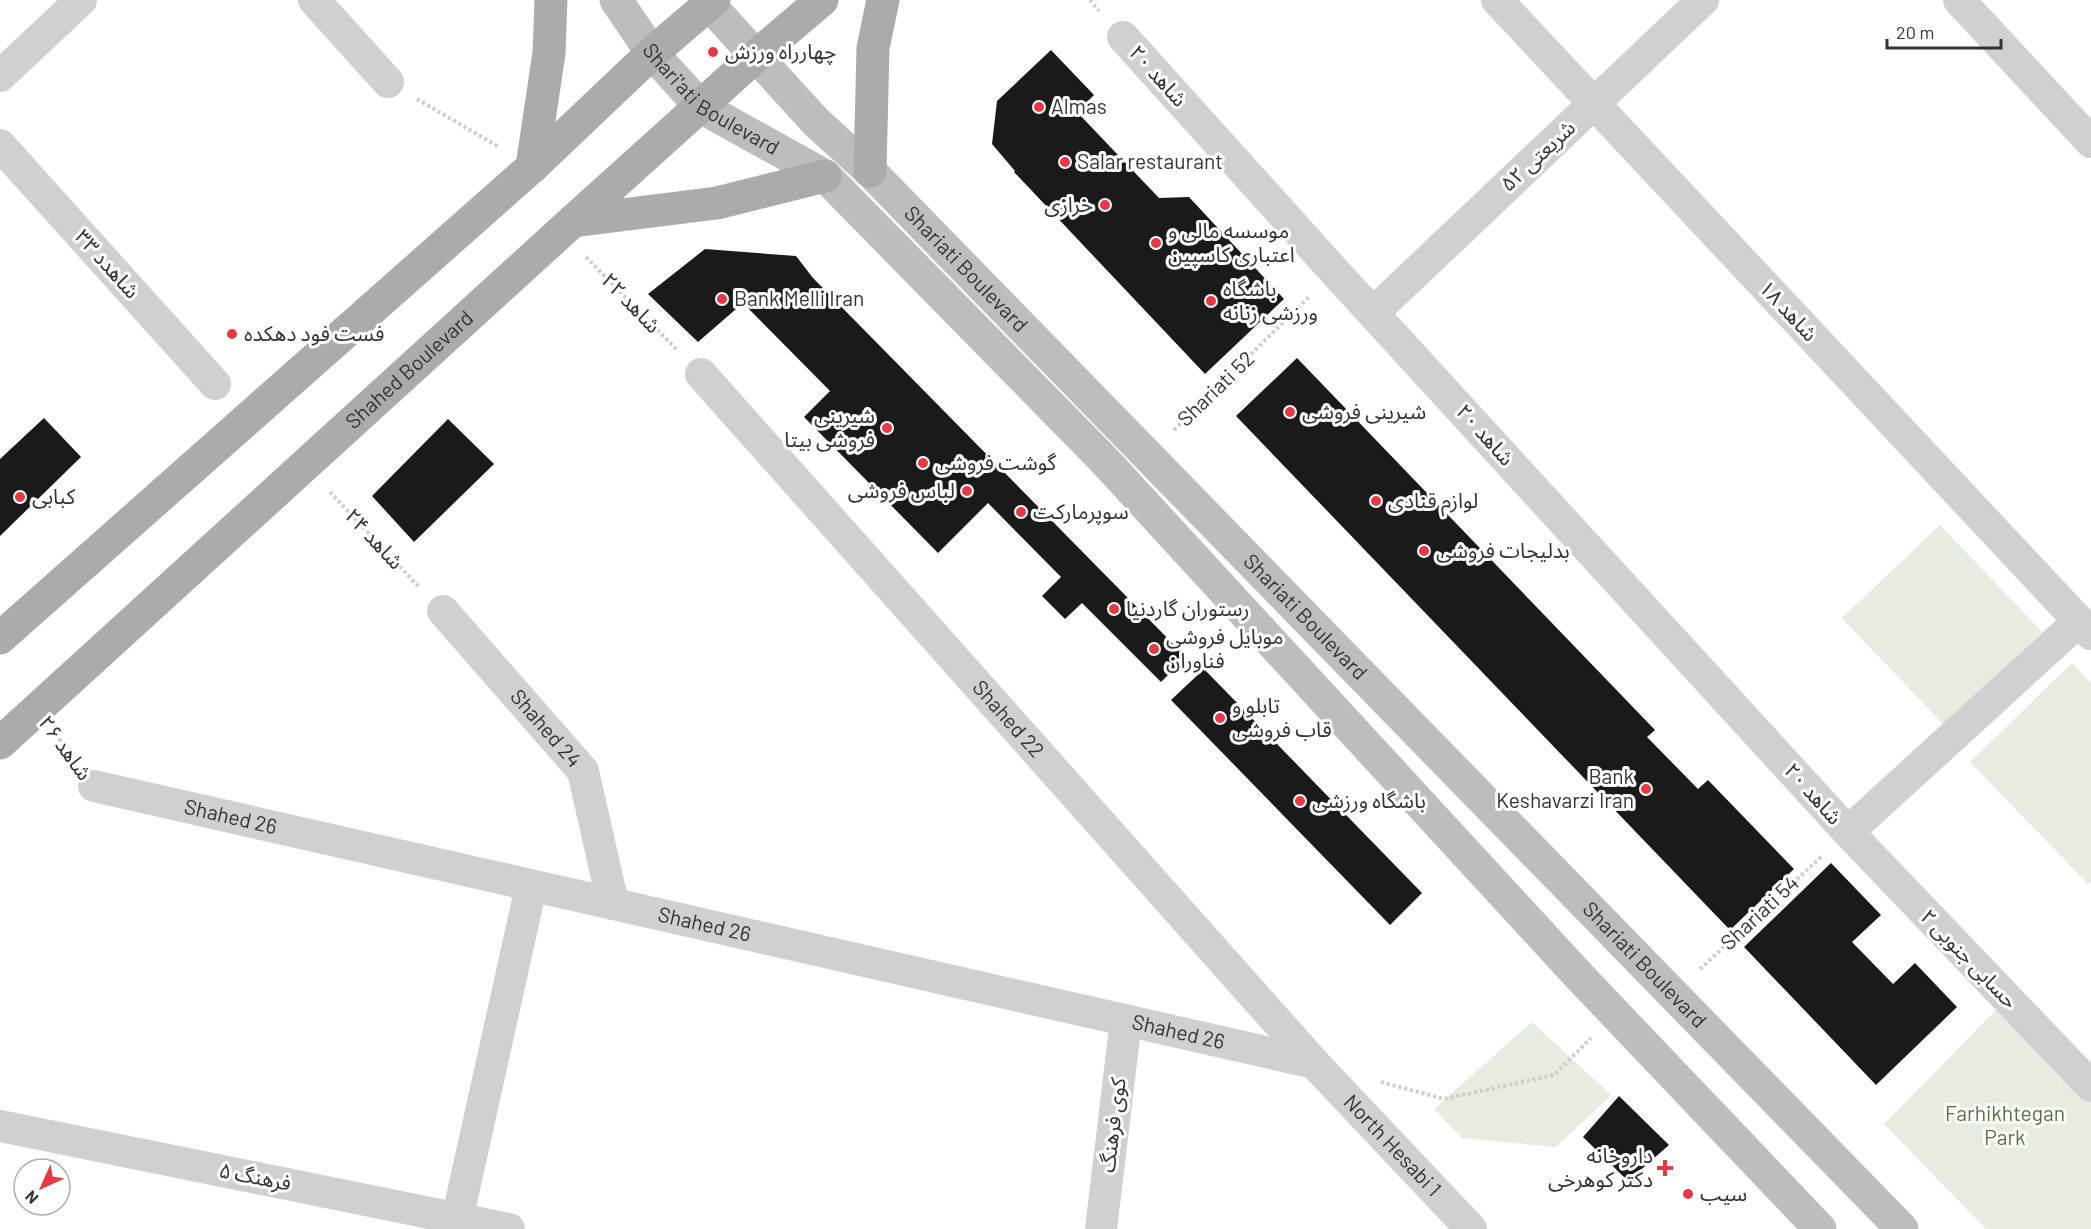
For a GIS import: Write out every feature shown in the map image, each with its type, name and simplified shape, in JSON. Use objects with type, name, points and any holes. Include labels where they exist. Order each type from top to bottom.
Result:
[{"type":"main road","points":[[532,166],[549,53],[551,0]]},
{"type":"main road","name":"Shari'ati Boulevard","points":[[616,0],[652,52],[700,107],[825,176]]},
{"type":"main road","name":"Shahed Boulevard","points":[[0,743],[567,226],[756,56],[822,0]]},
{"type":"main road","points":[[870,171],[873,48],[883,0]]},
{"type":"main road","points":[[0,638],[532,166],[709,1]]},
{"type":"main road","name":"Shariati Boulevard","points":[[709,1],[816,122],[870,171],[1902,1229]]},
{"type":"main road","points":[[567,226],[717,203],[825,176]]},
{"type":"main road","name":"Shariati Boulevard","points":[[825,176],[1103,459],[1615,1014],[1820,1229]]},
{"type":"street","points":[[0,76],[81,0]]},
{"type":"street","points":[[314,0],[388,82]]},
{"type":"street","name":"شاهد ۱۸","points":[[1497,0],[2085,628]]},
{"type":"street","name":"شریعتی ۵۲","points":[[1373,312],[1703,0]]},
{"type":"street","points":[[1959,0],[2091,142]]},
{"type":"street","name":"شاهد ۲۰","points":[[1123,37],[1848,832]]},
{"type":"street","name":"شاهدد ۳۳","points":[[0,145],[214,384]]},
{"type":"street","name":"Shahed 22","points":[[701,374],[1314,1063]]},
{"type":"street","name":"Shahed 24","points":[[443,611],[582,771],[613,904]]},
{"type":"street","points":[[1848,832],[2085,628]]},
{"type":"street","name":"Shahed 26","points":[[94,786],[1314,1063]]},
{"type":"street","name":"حسابی جنوبی ۲","points":[[1848,832],[2091,1086]]},
{"type":"street","points":[[456,1224],[531,887]]},
{"type":"street","name":"کوی فرهنگ","points":[[1101,1229],[1126,1020]]},
{"type":"street","name":"North Hesabi 1","points":[[1314,1063],[1472,1229]]},
{"type":"street","name":"فرهنگ ۵","points":[[0,1126],[456,1224],[510,1229]]},
{"type":"path","points":[[388,82],[532,166]]},
{"type":"path","name":"شاهد ۲۲","points":[[567,226],[701,374]]},
{"type":"path","name":"Shariati 52","points":[[1148,455],[1335,272]]},
{"type":"path","name":"شاهد ۲۴","points":[[305,466],[443,611]]},
{"type":"path","name":"شاهد ۲۶","points":[[37,709],[94,786]]},
{"type":"path","name":"Shariati 54","points":[[1673,994],[1848,832]]},
{"type":"path","points":[[1379,1081],[1444,1099],[1554,1075],[1615,1014]]},
{"type":"green space","points":[[1940,525],[2042,632],[1944,725],[1842,618]]},
{"type":"green space","points":[[2072,663],[2091,683],[2091,881],[2088,884],[1970,762]]},
{"type":"green space","name":"Farhikhtegan Park","points":[[2005,1001],[2091,1089],[2091,1229],[1986,1229],[1884,1124]]},
{"type":"green space","points":[[1532,1022],[1611,1095],[1556,1147],[1462,1138],[1434,1109]]},
{"type":"building","points":[[1051,50],[1094,95],[1077,112],[1159,198],[1189,197],[1284,299],[1205,374],[1014,172],[992,144],[997,101]]},
{"type":"building","points":[[705,249],[796,256],[813,278],[1186,657],[1161,682],[1082,603],[1065,619],[1042,596],[1061,577],[988,503],[938,553],[804,417],[830,391],[743,303],[698,342],[648,294]]},
{"type":"building","points":[[1297,358],[1655,730],[1647,737],[1698,789],[1708,780],[1794,869],[1730,930],[1236,416]]},
{"type":"building","name":"کبابی","points":[[44,418],[81,457],[0,536],[0,459]]},
{"type":"building","points":[[448,419],[494,464],[414,542],[372,496]]},
{"type":"building","points":[[1204,669],[1422,893],[1390,925],[1171,700]]},
{"type":"building","points":[[1831,863],[1881,915],[1852,942],[1893,984],[1915,963],[1957,1007],[1876,1085],[1744,947]]},
{"type":"building","points":[[1619,1096],[1669,1145],[1628,1181],[1583,1137]]},
{"type":"place","name":"چهارراه ورزش","points":[[713,52]]},
{"type":"place","name":"Almas","points":[[1039,107]]},
{"type":"place","name":"Salar restaurant","points":[[1065,162]]},
{"type":"place","name":"خرازی","points":[[1105,205]]},
{"type":"place","name":"موسسه مالی و اعتباری کاسپین","points":[[1156,243]]},
{"type":"place","name":"Bank Melli Iran","points":[[722,299]]},
{"type":"place","name":"باشگاه ورزشی زنانه","points":[[1211,301]]},
{"type":"place","name":"فست فود دهکده","points":[[232,334]]},
{"type":"place","name":"شیرینی فروشی","points":[[1290,412]]},
{"type":"place","name":"شیرینی فروشی بیتا","points":[[887,428]]},
{"type":"place","name":"گوشت فروشی","points":[[923,463]]},
{"type":"place","name":"لباس فروشی","points":[[967,491]]},
{"type":"place","name":"کبابی","points":[[20,497]]},
{"type":"place","name":"لوازم قنادی","points":[[1376,501]]},
{"type":"place","name":"سوپرمارکت","points":[[1021,512]]},
{"type":"place","name":"بدلیجات فروشی","points":[[1424,551]]},
{"type":"place","name":"رستوران گاردنیا","points":[[1114,609]]},
{"type":"place","name":"موبایل فروشی فناوران","points":[[1154,649]]},
{"type":"place","name":"تابلو و قاب فروشی","points":[[1220,718]]},
{"type":"place","name":"Bank Keshavarzi Iran","points":[[1646,789]]},
{"type":"place","name":"باشگاه ورزشی","points":[[1300,801]]},
{"type":"place","name":"داروخانه دکتر کوهرخی","points":[[1665,1168]]},
{"type":"place","name":"سیب","points":[[1688,1194]]}]
